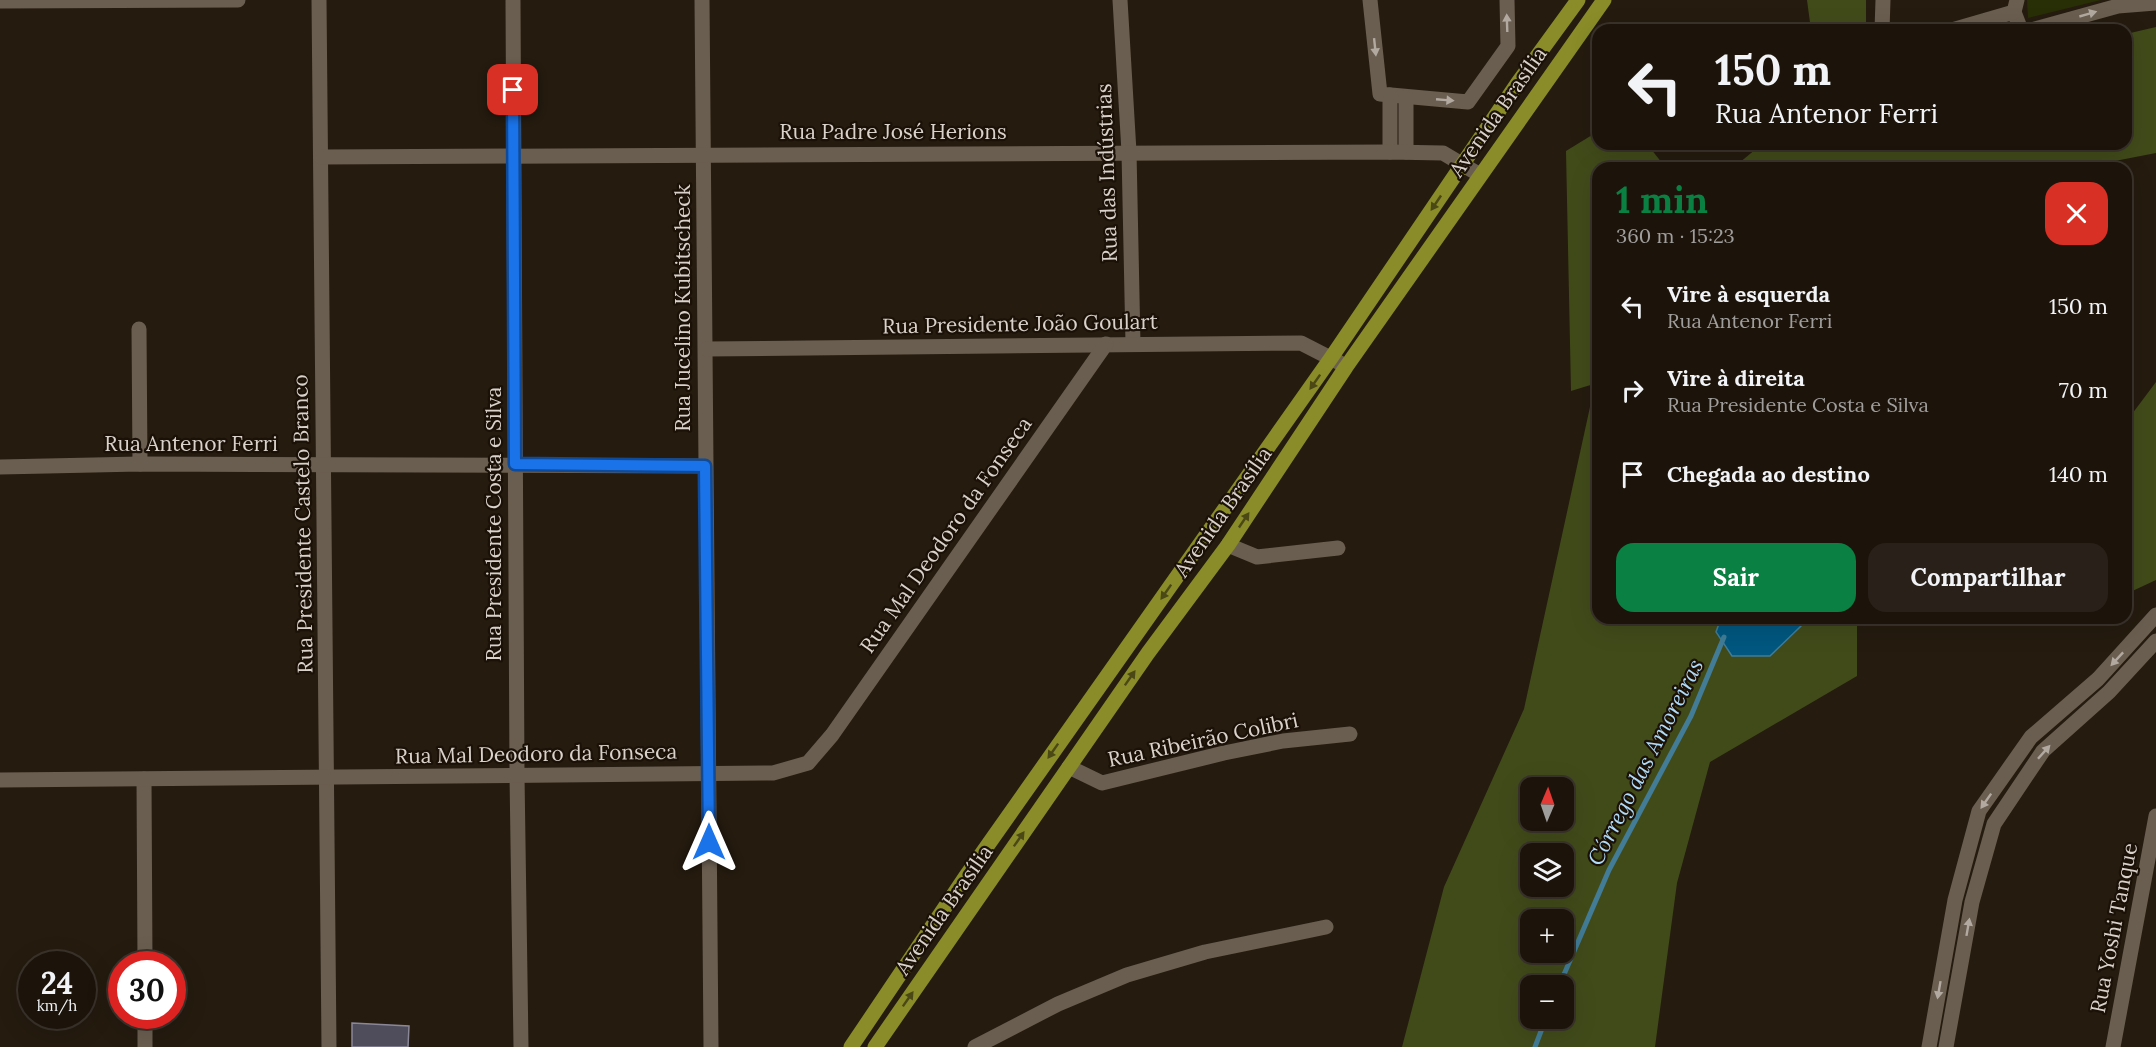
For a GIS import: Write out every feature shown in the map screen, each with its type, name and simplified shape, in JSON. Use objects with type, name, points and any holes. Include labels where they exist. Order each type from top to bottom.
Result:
[{"type":"main road","name":"Avenida Brasília","points":[[851,1047],[1044,764],[1331,358],[1462,164],[1578,0]]},
{"type":"main road","name":"Avenida Brasília","points":[[875,1047],[1148,653],[1228,545],[1346,367],[1604,0]]},
{"type":"street","points":[[0,1],[238,0]]},
{"type":"street","name":"Rua Presidente Castelo Branco","points":[[319,0],[329,1047]]},
{"type":"street","name":"Rua Jucelino Kubitscheck","points":[[702,0],[711,1047]]},
{"type":"street","name":"Rua das Indústrias","points":[[1120,0],[1129,152],[1133,344]]},
{"type":"street","points":[[1370,0],[1385,95],[1398,152]]},
{"type":"street","points":[[1385,95],[1468,102],[1508,46],[1507,0]]},
{"type":"street","points":[[1882,24],[1883,0]]},
{"type":"street","name":"Rua Presidente Costa e Silva","points":[[513,1],[517,775],[521,1047]]},
{"type":"street","points":[[2050,24],[2117,3],[2156,3]]},
{"type":"street","points":[[1968,24],[2016,6],[2020,24]]},
{"type":"street","points":[[1398,152],[1406,97]]},
{"type":"street","name":"Rua Padre José Herions","points":[[321,157],[703,153],[1398,152],[1443,153],[1480,175]]},
{"type":"street","points":[[139,329],[140,464]]},
{"type":"street","name":"Rua Presidente João Goulart","points":[[706,349],[1301,343],[1346,367]]},
{"type":"street","name":"Rua Mal Deodoro da Fonseca","points":[[0,780],[773,773],[808,763],[832,735],[1106,344]]},
{"type":"street","name":"Rua Antenor Ferri","points":[[0,467],[140,464],[705,466]]},
{"type":"street","points":[[1228,545],[1257,557],[1338,548]]},
{"type":"street","points":[[1929,1047],[1955,900],[1979,811],[2031,737],[2098,679],[2156,615]]},
{"type":"street","points":[[1946,1047],[1972,902],[1994,824],[2043,751],[2109,692],[2156,641]]},
{"type":"street","name":"Rua Ribeirão Colibri","points":[[1069,767],[1102,783],[1263,745],[1350,734]]},
{"type":"street","points":[[144,779],[145,951]]},
{"type":"street","name":"Rua Yoshi Tanque","points":[[2113,1047],[2156,816]]},
{"type":"street","points":[[975,1047],[1058,1004],[1127,975],[1205,952],[1326,927]]},
{"type":"street","points":[[145,1029],[145,1047]]},
{"type":"green space","points":[[1807,0],[1866,0],[1866,24],[1810,24]]},
{"type":"green space","points":[[2027,0],[2101,0],[2028,18]]},
{"type":"green space","points":[[2156,27],[2156,153],[2110,162],[1740,162],[1755,150],[2132,150],[2132,33]]},
{"type":"green space","points":[[1592,135],[1592,150],[1652,150],[1661,162],[1592,162],[1592,385],[1571,391],[1566,151]]},
{"type":"green space","points":[[2156,382],[2156,580],[2132,591],[2132,414]]},
{"type":"green space","points":[[1590,407],[1592,407],[1592,624],[1857,624],[1857,676],[1710,762],[1677,883],[1655,1047],[1402,1047],[1444,887],[1524,709]]},
{"type":"water","points":[[1719,624],[1802,624],[1770,656],[1732,656],[1716,632]]},
{"type":"building","points":[[352,1023],[409,1026],[408,1047],[352,1047]]},
{"type":"waterway","name":"Córrego das Amoreiras","points":[[1564,975],[1609,870],[1691,716],[1724,637]]},
{"type":"waterway","name":"Córrego das Amoreiras","points":[[1535,1047],[1542,1029]]},
{"type":"route","points":[[513,90],[515,464],[705,466],[709,842]]}]
